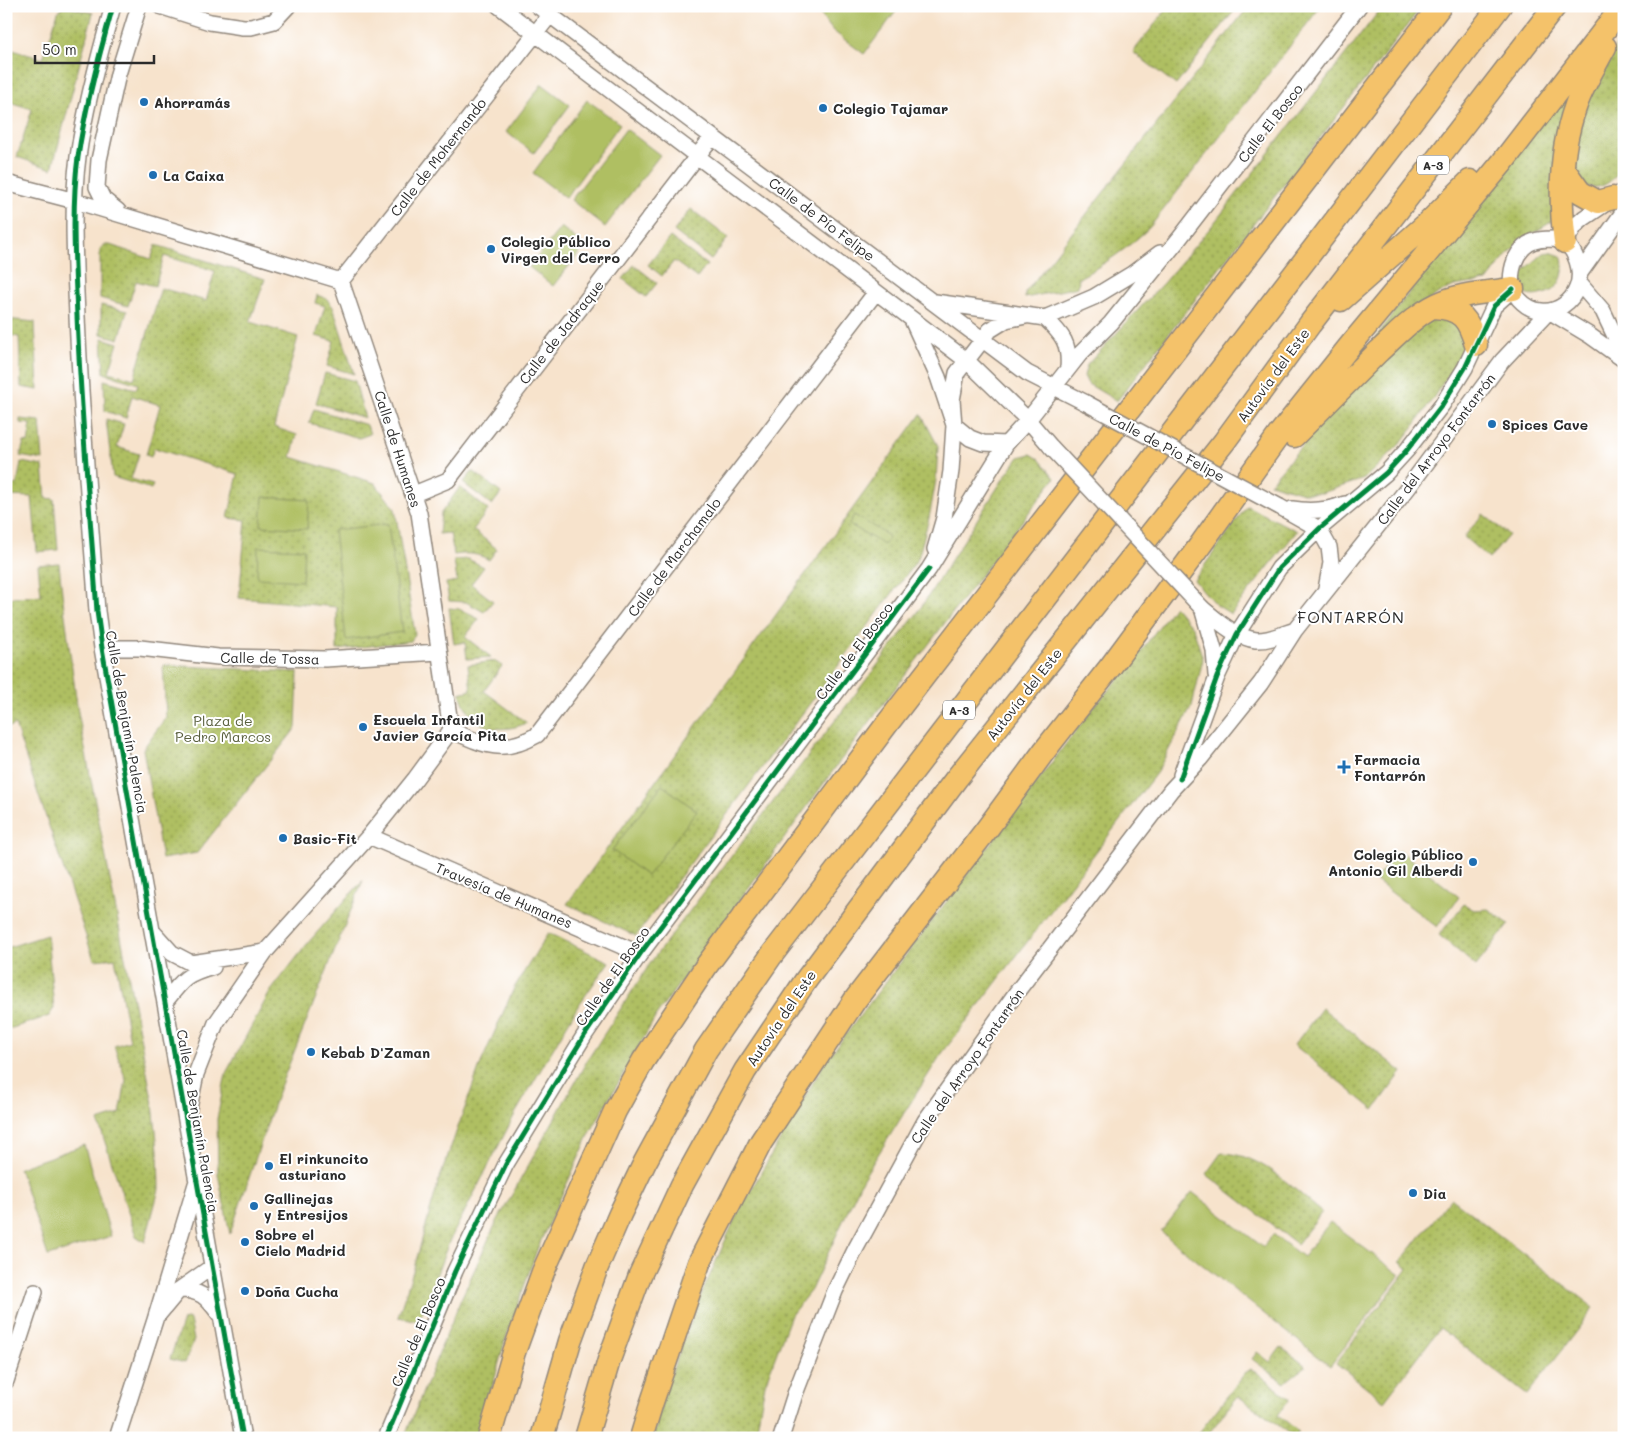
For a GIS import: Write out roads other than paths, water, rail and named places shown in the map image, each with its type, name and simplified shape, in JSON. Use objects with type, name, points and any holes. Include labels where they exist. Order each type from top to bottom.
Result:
[{"type":"highway","points":[[489,1438],[514,1352],[543,1272],[616,1111],[643,1061],[707,965],[887,724],[1440,6]]},
{"type":"highway","name":"A-3","points":[[542,1438],[570,1341],[597,1267],[646,1162],[706,1050],[777,948],[1500,6]]},
{"type":"highway","name":"Autovía del Este","points":[[586,1438],[609,1360],[640,1274],[682,1184],[745,1071],[806,980],[956,779],[1218,449],[1310,324],[1555,6]]},
{"type":"highway","points":[[641,1438],[699,1263],[762,1142],[855,1000],[1111,666],[1199,548],[1281,432],[1349,347],[1502,164],[1623,7]]},
{"type":"highway","points":[[1565,242],[1561,211],[1566,139],[1576,105],[1623,7]]},
{"type":"highway","points":[[1310,324],[1352,291],[1430,221],[1488,164],[1561,86]]},
{"type":"highway","points":[[1563,168],[1580,192],[1598,202],[1620,200]]},
{"type":"highway","points":[[1199,548],[1281,450],[1411,321],[1445,301],[1513,289]]},
{"type":"highway","points":[[1433,307],[1446,307],[1455,310],[1466,319],[1472,330],[1476,345]]},
{"type":"street","name":"Calle de Benjamín Palencia","points":[[113,6],[86,116],[78,158],[75,201],[75,257],[80,379],[97,611],[102,648],[243,1438]]},
{"type":"street","points":[[75,201],[90,196],[97,187],[99,160],[109,109],[139,6]]},
{"type":"street","points":[[160,6],[210,22],[251,27],[274,21],[288,6]]},
{"type":"street","name":"Calle de Pío Felipe","points":[[499,6],[913,322],[966,360],[1028,420],[1202,608]]},
{"type":"street","name":"Calle El Bosco","points":[[1068,369],[1079,355],[1111,323],[1179,239],[1359,6]]},
{"type":"street","name":"Calle de Pío Felipe","points":[[535,33],[544,11],[1027,373],[1280,507]]},
{"type":"street","name":"Calle de Mohernando","points":[[341,281],[535,33]]},
{"type":"street","points":[[697,156],[712,137]]},
{"type":"street","name":"Calle de Jadraque","points":[[414,494],[448,480],[697,156]]},
{"type":"street","points":[[6,183],[75,201],[341,281]]},
{"type":"street","points":[[97,187],[104,199],[123,216]]},
{"type":"street","points":[[1565,242],[1580,222],[1620,200]]},
{"type":"street","points":[[1620,200],[1580,278],[1576,292],[1562,306],[1549,311],[1537,310],[1528,305],[1519,299],[1513,289],[1512,278],[1513,264],[1527,244],[1539,240],[1554,239],[1565,242],[1573,249],[1580,278],[1603,311],[1624,355]]},
{"type":"street","name":"Calle El Bosco","points":[[1045,318],[1094,297],[1132,274],[1179,239]]},
{"type":"street","name":"Calle de Humanes","points":[[341,281],[419,513],[450,730]]},
{"type":"street","name":"Calle del Arroyo Fontarrón","points":[[1180,779],[1216,677],[1237,634],[1279,568],[1318,529],[1386,473],[1407,450],[1442,405],[1465,368],[1494,306],[1513,289]]},
{"type":"street","name":"Calle de Marchamalo","points":[[450,730],[488,745],[506,747],[522,744],[536,736],[876,292]]},
{"type":"street","name":"Calle de Pío Felipe","points":[[931,301],[1045,318]]},
{"type":"street","points":[[1549,311],[1589,335],[1624,360]]},
{"type":"street","name":"Calle del Arroyo Fontarrón","points":[[782,1438],[795,1394],[835,1291],[925,1122],[1016,993],[1180,779],[1200,759],[1261,683],[1295,630],[1408,488],[1502,361],[1549,311]]},
{"type":"street","name":"Calle de Pío Felipe","points":[[954,425],[952,400],[957,373],[990,330],[1006,320],[1026,316]]},
{"type":"street","points":[[954,425],[970,438],[983,443],[1006,444],[1028,420],[1068,369],[1069,354],[1064,341],[1057,329],[1045,318]]},
{"type":"street","name":"Calle de Pío Felipe","points":[[913,322],[938,377],[954,425]]},
{"type":"street","name":"Calle de El Bosco","points":[[929,569],[944,518],[951,470],[954,425]]},
{"type":"street","name":"Calle de El Bosco","points":[[386,1438],[455,1271],[506,1164],[584,1036],[640,954],[929,569],[1006,444]]},
{"type":"street","points":[[1280,507],[1310,512],[1333,508],[1354,501]]},
{"type":"street","points":[[1280,507],[1318,529]]},
{"type":"street","name":"Calle del Arroyo Fontarrón","points":[[1318,529],[1330,547],[1331,564],[1326,591]]},
{"type":"street","points":[[1202,608],[1237,634],[1257,640],[1276,637],[1295,630]]},
{"type":"street","name":"Calle del Arroyo Fontarrón","points":[[1202,608],[1214,650],[1216,677]]},
{"type":"street","name":"Calle de Tossa","points":[[102,648],[140,648],[225,657],[326,659],[439,652]]},
{"type":"street","points":[[186,1121],[196,1074],[216,1023],[265,952],[369,836],[415,779],[450,730]]},
{"type":"street","name":"Travesía de Humanes","points":[[369,836],[640,954]]},
{"type":"street","points":[[153,932],[172,953],[191,962],[265,952]]},
{"type":"street","points":[[166,1002],[180,983],[194,973],[265,952]]},
{"type":"street","points":[[117,1438],[197,1180]]},
{"type":"street","points":[[155,1320],[179,1290],[213,1266]]},
{"type":"street","points":[[179,1290],[193,1290],[206,1298],[222,1317]]},
{"type":"street","points":[[6,1382],[35,1292]]},
{"type":"place","name":"Ahorramás","points":[[144,102]]},
{"type":"place","name":"Colegio Tajamar","points":[[823,108]]},
{"type":"place","name":"La Caixa","points":[[153,175]]},
{"type":"place","name":"Colegio Público Virgen del Cerro","points":[[491,249]]},
{"type":"place","name":"Spices Cave","points":[[1492,424]]},
{"type":"place","name":"Escuela Infantil Javier García Pita","points":[[363,727]]},
{"type":"place","name":"Farmacia Fontarrón","points":[[1344,767]]},
{"type":"place","name":"Basic-Fit","points":[[283,838]]},
{"type":"place","name":"Colegio Público Antonio Gil Alberdi","points":[[1473,862]]},
{"type":"place","name":"Kebab D'Zaman","points":[[311,1052]]},
{"type":"place","name":"El rinkuncito asturiano","points":[[269,1166]]},
{"type":"place","name":"Dia","points":[[1413,1193]]},
{"type":"place","name":"Gallinejas y Entresijos","points":[[254,1206]]},
{"type":"place","name":"Sobre el Cielo Madrid","points":[[245,1242]]},
{"type":"place","name":"Doña Cucha","points":[[245,1291]]},
{"type":"district","name":"FONTARRÓN","points":[[1351,616]]},
{"type":"park label","name":"Plaza de Pedro Marcos","points":[[223,728]]}]
